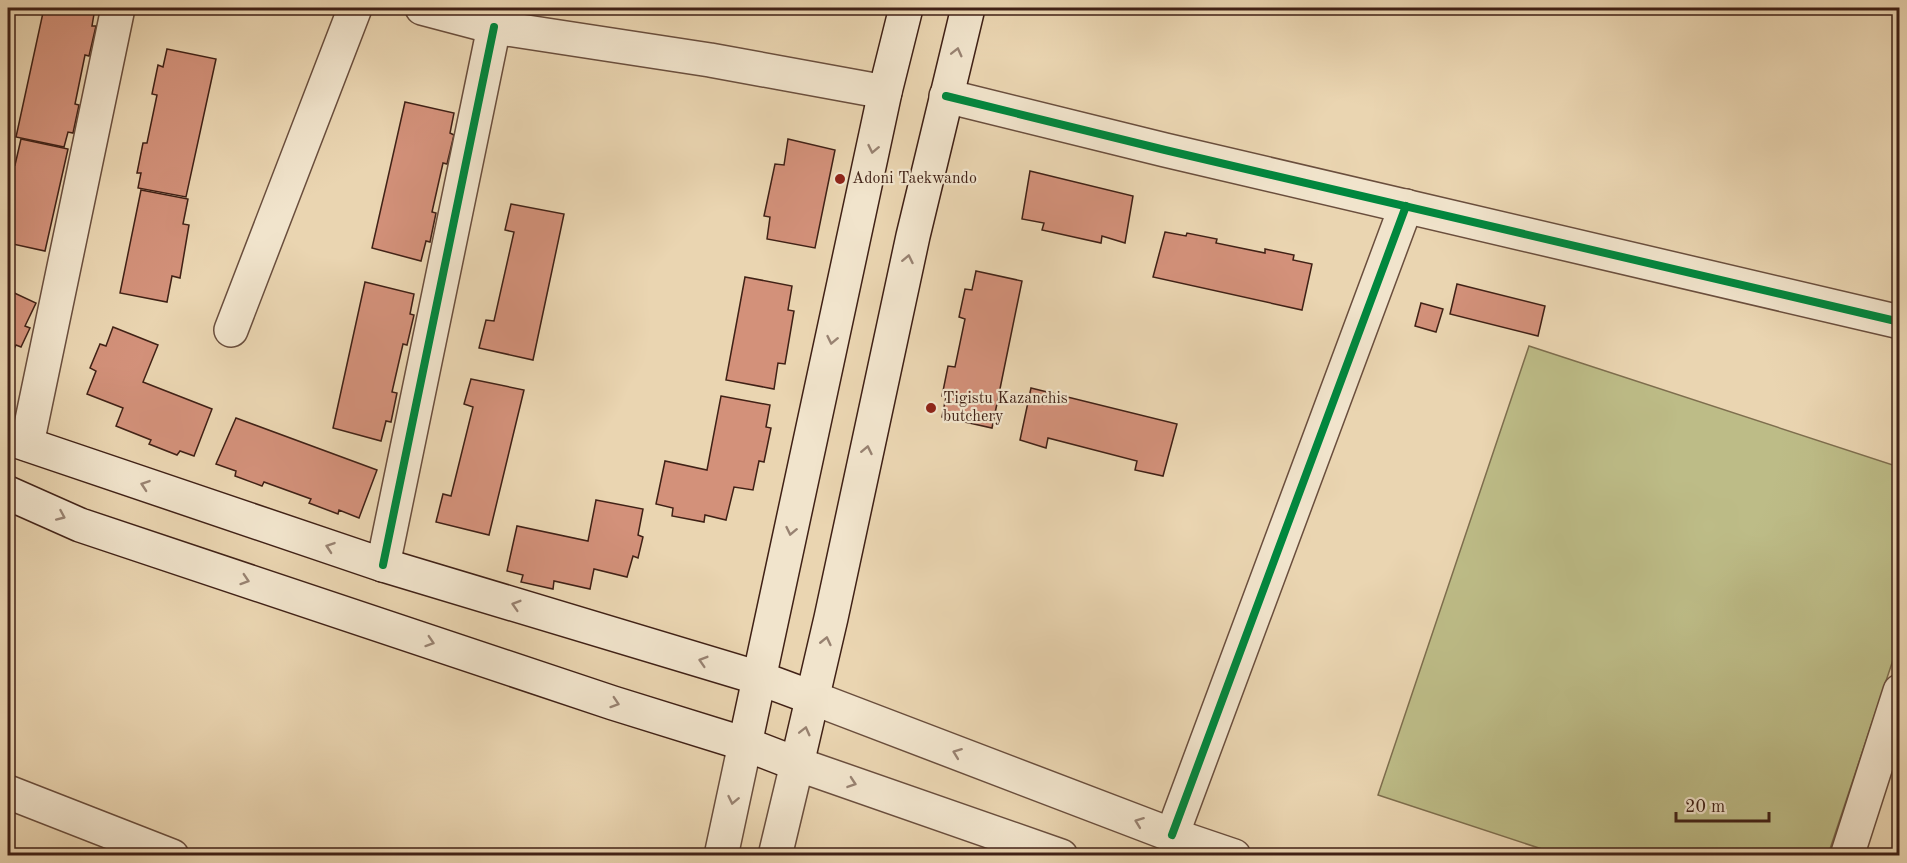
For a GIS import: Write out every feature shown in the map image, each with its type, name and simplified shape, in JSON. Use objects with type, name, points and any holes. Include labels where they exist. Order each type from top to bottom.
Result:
[{"type":"street","points":[[118,8],[17,441],[383,566],[759,678],[1172,835],[1234,855]]},
{"type":"street","points":[[231,330],[355,8]]},
{"type":"street","points":[[422,8],[494,27],[710,60],[885,92]]},
{"type":"street","points":[[721,855],[885,92],[906,8]]},
{"type":"street","points":[[776,855],[813,698],[913,236],[968,8]]},
{"type":"street","points":[[383,566],[494,27]]},
{"type":"street","points":[[946,96],[1899,322]]},
{"type":"street","points":[[1172,835],[1406,206]]},
{"type":"street","points":[[8,493],[80,525],[613,703],[745,744],[1061,855]]},
{"type":"street","points":[[1847,855],[1899,691]]},
{"type":"street","points":[[8,792],[172,855]]},
{"type":"shaded area","points":[[1529,346],[1899,467],[1899,642],[1828,855],[1560,855],[1378,795]]},
{"type":"building","points":[[44,8],[95,8],[92,26],[96,26],[89,56],[85,55],[75,104],[79,105],[73,133],[68,132],[64,147],[16,137]]},
{"type":"building","points":[[167,49],[216,59],[186,197],[138,188],[141,173],[137,173],[143,143],[147,143],[157,95],[152,94],[158,65],[163,67]]},
{"type":"building","points":[[405,102],[454,113],[450,133],[454,135],[447,164],[443,163],[432,212],[436,213],[430,242],[426,241],[421,261],[372,248]]},
{"type":"building","points":[[21,139],[68,149],[45,251],[8,243],[8,163],[15,165]]},
{"type":"building","points":[[788,139],[835,150],[815,248],[767,239],[770,217],[764,216],[775,164],[784,165]]},
{"type":"building","points":[[1030,171],[1133,196],[1125,243],[1102,236],[1101,243],[1042,230],[1044,223],[1022,219]]},
{"type":"building","points":[[141,190],[188,199],[183,224],[189,225],[180,278],[172,276],[167,302],[120,293]]},
{"type":"building","points":[[511,204],[564,214],[533,360],[479,348],[486,320],[494,321],[514,232],[505,230]]},
{"type":"building","points":[[1165,232],[1186,236],[1187,233],[1217,239],[1216,243],[1265,253],[1265,249],[1294,255],[1293,260],[1312,264],[1302,310],[1153,277]]},
{"type":"building","points":[[976,271],[1022,281],[992,428],[942,417],[946,397],[942,396],[948,366],[955,367],[965,319],[959,317],[965,289],[972,290]]},
{"type":"building","points":[[745,277],[792,286],[788,310],[794,311],[785,364],[778,363],[774,389],[726,380]]},
{"type":"building","points":[[365,282],[414,294],[410,314],[414,315],[407,345],[403,344],[392,392],[397,393],[391,422],[386,421],[381,441],[333,428]]},
{"type":"building","points":[[1457,284],[1545,306],[1538,336],[1450,314]]},
{"type":"building","points":[[8,290],[36,303],[25,326],[30,328],[21,347],[16,345],[8,362]]},
{"type":"building","points":[[1421,303],[1443,309],[1436,332],[1415,326]]},
{"type":"building","points":[[113,327],[158,345],[143,382],[212,409],[194,456],[180,451],[177,455],[149,444],[151,440],[116,426],[123,408],[87,394],[96,371],[90,368],[100,344],[106,346]]},
{"type":"building","points":[[471,379],[524,390],[489,535],[436,522],[443,494],[451,496],[473,407],[464,404]]},
{"type":"building","points":[[1031,388],[1177,424],[1163,476],[1135,470],[1137,461],[1048,438],[1046,448],[1020,440]]},
{"type":"building","points":[[721,396],[770,405],[766,427],[771,428],[764,462],[759,461],[753,490],[734,487],[726,520],[705,515],[704,522],[672,516],[673,508],[656,504],[665,461],[707,470]]},
{"type":"building","points":[[236,418],[377,470],[359,518],[339,510],[338,514],[309,503],[311,499],[264,482],[262,486],[235,476],[236,471],[216,464]]},
{"type":"building","points":[[596,500],[643,509],[638,535],[643,537],[638,558],[633,556],[627,577],[594,569],[590,589],[554,581],[553,589],[521,582],[523,575],[507,571],[517,526],[588,541]]},
{"type":"cycle path","points":[[383,565],[494,27]]},
{"type":"cycle path","points":[[946,96],[1165,150],[1900,322]]},
{"type":"cycle path","points":[[1172,835],[1406,206]]},
{"type":"place","name":"Adoni Taekwando","points":[[840,179]]},
{"type":"place","name":"Tigistu Kazanchis butchery","points":[[931,408]]}]
